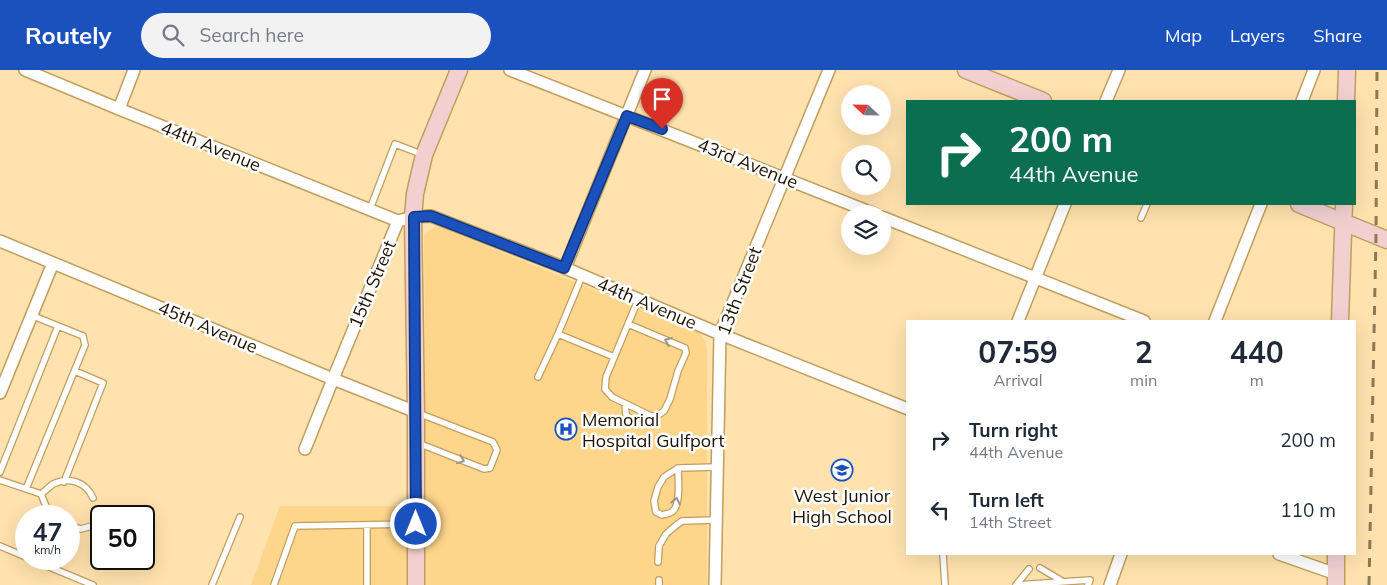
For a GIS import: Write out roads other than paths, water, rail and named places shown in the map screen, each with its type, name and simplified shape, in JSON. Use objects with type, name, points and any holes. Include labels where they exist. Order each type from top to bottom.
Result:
[{"type":"main road","name":"15th Street","points":[[406,219],[415,194],[424,155],[458,70]]},
{"type":"main road","points":[[966,70],[1041,100]]},
{"type":"main road","points":[[1346,100],[1347,70]]},
{"type":"main road","points":[[1302,205],[1387,240]]},
{"type":"main road","points":[[1340,320],[1344,205]]},
{"type":"main road","points":[[406,219],[416,412],[416,585]]},
{"type":"main road","points":[[1336,555],[1336,580]]},
{"type":"street","name":"44th Avenue","points":[[25,70],[370,209],[406,219],[431,216],[564,268],[720,334],[906,408]]},
{"type":"street","points":[[119,109],[134,70]]},
{"type":"street","name":"43rd Avenue","points":[[510,70],[852,205]]},
{"type":"street","points":[[564,268],[646,70]]},
{"type":"street","name":"13th Street","points":[[715,585],[720,334],[829,70]]},
{"type":"street","points":[[1106,100],[1118,70]]},
{"type":"street","points":[[1302,100],[1314,70]]},
{"type":"street","points":[[1018,320],[1065,205]]},
{"type":"street","points":[[1215,320],[1261,205]]},
{"type":"street","name":"15th Street","points":[[305,449],[333,379],[406,219]]},
{"type":"street","points":[[891,221],[1141,320]]},
{"type":"street","name":"45th Avenue","points":[[0,241],[416,412]]},
{"type":"street","points":[[0,393],[53,263]]},
{"type":"street","points":[[1110,585],[1121,555]]},
{"type":"street","points":[[1281,555],[1336,580]]},
{"type":"lane","points":[[370,209],[395,144],[424,155]]},
{"type":"lane","points":[[1141,218],[1147,205]]},
{"type":"lane","points":[[538,376],[582,276]]},
{"type":"lane","points":[[638,300],[606,377],[605,390],[612,397],[651,416],[657,416]]},
{"type":"lane","points":[[26,489],[85,345],[84,336],[32,315]]},
{"type":"lane","points":[[628,324],[685,348],[686,354],[664,411],[645,423],[638,421]]},
{"type":"lane","points":[[0,472],[58,326]]},
{"type":"lane","points":[[558,334],[614,357]]},
{"type":"lane","points":[[64,482],[103,383],[74,371]]},
{"type":"lane","points":[[626,404],[626,415],[630,418]]},
{"type":"lane","points":[[416,412],[493,442],[496,450],[490,468],[484,469],[416,442]]},
{"type":"lane","points":[[678,468],[677,504],[670,513],[662,515],[656,512],[654,501],[658,487],[664,478],[678,468],[717,467]]},
{"type":"lane","points":[[0,480],[41,494],[46,505]]},
{"type":"lane","points":[[41,494],[54,484],[69,481],[81,483],[90,491],[93,498]]},
{"type":"lane","points":[[212,585],[240,517]]},
{"type":"lane","points":[[658,562],[659,546],[666,534],[674,526],[682,521],[716,520]]},
{"type":"lane","points":[[274,585],[295,526],[416,524]]},
{"type":"lane","points":[[367,525],[367,585]]},
{"type":"lane","points":[[0,546],[15,552]]},
{"type":"lane","points":[[943,555],[945,585]]},
{"type":"lane","points":[[1040,568],[1063,581]]},
{"type":"lane","points":[[1029,569],[1016,585],[1090,580],[1088,585]]},
{"type":"lane","points":[[57,570],[94,585]]},
{"type":"railway","points":[[1369,585],[1376,235],[1377,70]]},
{"type":"place","name":"Memorial Hospital Gulfport","points":[[566,429]]},
{"type":"place","name":"West Junior High School","points":[[842,470]]}]
